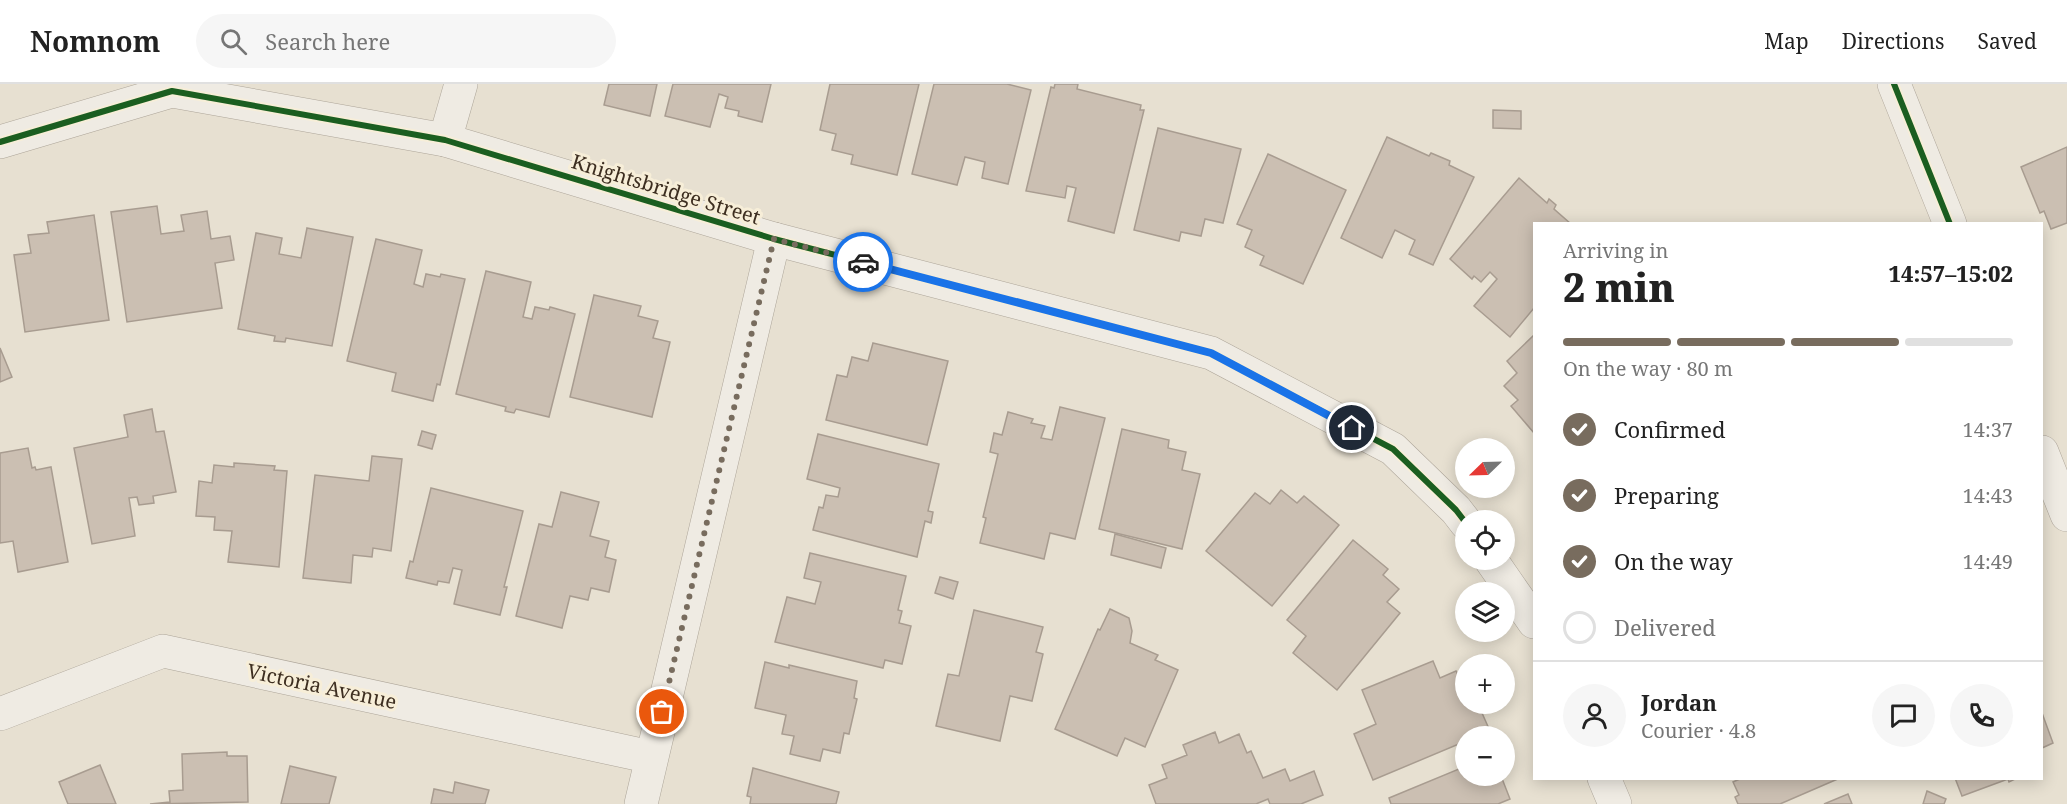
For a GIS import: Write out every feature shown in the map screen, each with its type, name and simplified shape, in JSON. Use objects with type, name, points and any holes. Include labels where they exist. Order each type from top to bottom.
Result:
[{"type":"street","points":[[446,141],[461,84]]},
{"type":"street","points":[[1899,86],[1949,222]]},
{"type":"street","name":"Knightsbridge Street","points":[[0,142],[172,92],[446,141],[774,239],[1211,353],[1393,449],[1455,511]]},
{"type":"street","points":[[641,804],[774,239]]},
{"type":"street","points":[[2043,455],[2067,515]]},
{"type":"street","points":[[1498,570],[1533,621]]},
{"type":"street","name":"Victoria Avenue","points":[[0,714],[163,651],[651,757]]},
{"type":"street","points":[[1605,780],[1615,804]]},
{"type":"building","points":[[609,84],[657,84],[650,116],[604,105]]},
{"type":"building","points":[[673,84],[771,84],[762,122],[738,116],[739,111],[725,108],[728,97],[719,94],[710,127],[665,116]]},
{"type":"building","points":[[830,84],[919,84],[897,175],[851,164],[853,155],[832,150],[836,134],[820,130]]},
{"type":"building","points":[[934,84],[1007,84],[1031,90],[1008,184],[982,178],[985,162],[965,157],[957,185],[912,174]]},
{"type":"building","points":[[1055,84],[1078,84],[1077,89],[1141,105],[1140,110],[1144,110],[1114,233],[1068,221],[1076,188],[1067,186],[1065,198],[1026,191],[1051,87],[1054,88]]},
{"type":"building","points":[[1493,110],[1521,111],[1521,129],[1493,128]]},
{"type":"building","points":[[1158,128],[1241,149],[1223,223],[1205,219],[1201,236],[1181,232],[1179,241],[1134,230]]},
{"type":"building","points":[[1387,137],[1429,156],[1431,153],[1450,161],[1449,165],[1474,177],[1433,265],[1409,254],[1415,240],[1395,230],[1382,258],[1341,238]]},
{"type":"building","points":[[2067,147],[2067,223],[2051,229],[2044,211],[2040,213],[2021,167]]},
{"type":"building","points":[[1268,154],[1346,190],[1303,284],[1260,265],[1264,256],[1245,247],[1252,230],[1237,224]]},
{"type":"building","points":[[1519,178],[1547,203],[1549,199],[1556,205],[1554,209],[1569,222],[1533,222],[1533,309],[1510,337],[1474,306],[1497,279],[1490,272],[1481,282],[1474,276],[1472,279],[1450,259]]},
{"type":"building","points":[[157,206],[161,234],[184,231],[181,215],[207,211],[211,239],[230,236],[234,260],[215,263],[222,308],[127,322],[111,212]]},
{"type":"building","points":[[94,215],[109,320],[25,332],[14,255],[31,253],[28,235],[49,233],[47,222]]},
{"type":"building","points":[[307,228],[353,237],[332,346],[286,338],[285,342],[274,341],[275,336],[238,329],[256,233],[282,238],[279,254],[301,258]]},
{"type":"building","points":[[376,239],[422,250],[414,284],[423,287],[426,274],[440,277],[441,274],[465,279],[440,385],[437,384],[433,401],[392,391],[396,373],[347,361]]},
{"type":"building","points":[[486,271],[531,282],[523,317],[532,319],[535,307],[549,310],[550,307],[575,314],[549,417],[516,409],[514,413],[505,411],[506,407],[456,394]]},
{"type":"building","points":[[594,295],[641,306],[638,316],[658,321],[653,338],[670,342],[652,417],[570,397]]},
{"type":"building","points":[[1533,336],[1533,432],[1511,406],[1518,400],[1504,386],[1517,373],[1507,361]]},
{"type":"building","points":[[873,343],[948,361],[927,445],[826,420],[837,375],[847,377],[852,357],[868,361]]},
{"type":"building","points":[[0,348],[12,377],[0,382]]},
{"type":"building","points":[[1060,407],[1105,418],[1075,539],[1050,533],[1044,559],[980,543],[986,518],[983,517],[998,454],[990,452],[994,433],[1002,435],[1008,412],[1033,419],[1031,423],[1045,426],[1041,438],[1052,440]]},
{"type":"building","points":[[152,409],[156,432],[164,431],[176,492],[153,496],[154,503],[139,505],[137,497],[129,498],[135,536],[92,544],[74,448],[128,437],[124,415]]},
{"type":"building","points":[[1122,429],[1169,440],[1168,448],[1186,452],[1182,470],[1200,474],[1182,549],[1099,529]]},
{"type":"building","points":[[422,431],[436,435],[432,449],[418,445]]},
{"type":"building","points":[[818,434],[939,464],[928,511],[933,512],[931,523],[925,521],[917,557],[813,530],[819,507],[823,508],[826,495],[838,497],[840,488],[807,479]]},
{"type":"building","points":[[28,448],[32,468],[35,467],[36,470],[51,467],[68,562],[18,572],[13,541],[0,543],[0,453]]},
{"type":"building","points":[[372,456],[402,459],[391,551],[373,548],[372,557],[353,555],[351,583],[303,578],[315,475],[369,481]]},
{"type":"building","points":[[234,463],[275,466],[274,470],[287,471],[279,567],[228,562],[232,531],[214,530],[215,517],[196,516],[199,481],[212,483],[214,465],[234,467]]},
{"type":"building","points":[[431,488],[523,511],[504,587],[507,587],[500,615],[454,604],[462,570],[453,568],[449,583],[438,581],[437,585],[406,578],[410,561],[413,562]]},
{"type":"building","points":[[1281,490],[1297,503],[1304,496],[1339,525],[1272,606],[1206,551],[1255,493],[1270,504]]},
{"type":"building","points":[[561,492],[599,502],[590,536],[609,541],[605,557],[616,560],[609,592],[591,588],[588,600],[570,596],[562,628],[516,616],[539,524],[552,527]]},
{"type":"building","points":[[1115,534],[1166,548],[1161,568],[1111,555]]},
{"type":"building","points":[[1353,540],[1388,569],[1383,575],[1399,589],[1387,602],[1400,613],[1337,690],[1293,653],[1306,636],[1287,620]]},
{"type":"building","points":[[810,553],[906,576],[898,610],[902,611],[899,623],[911,626],[902,664],[885,660],[883,668],[775,642],[787,597],[815,604],[821,582],[804,578]]},
{"type":"building","points":[[940,577],[958,582],[953,599],[935,593]]},
{"type":"building","points":[[1110,609],[1129,618],[1132,631],[1130,643],[1158,655],[1155,660],[1178,670],[1145,747],[1125,738],[1117,756],[1055,729],[1098,629],[1100,630]]},
{"type":"building","points":[[974,610],[1043,627],[1036,652],[1043,654],[1032,701],[1010,696],[1000,741],[936,726],[948,674],[959,676]]},
{"type":"building","points":[[1433,661],[1440,678],[1455,671],[1455,714],[1482,714],[1488,726],[1455,726],[1455,746],[1373,780],[1354,734],[1376,724],[1362,690]]},
{"type":"building","points":[[765,662],[789,668],[789,665],[857,681],[854,698],[857,699],[849,734],[844,733],[840,753],[823,749],[820,761],[790,754],[794,736],[782,734],[786,715],[755,708]]},
{"type":"building","points":[[2043,716],[2053,743],[2043,748]]},
{"type":"building","points":[[1215,732],[1219,743],[1239,734],[1247,753],[1251,751],[1263,778],[1285,769],[1290,781],[1314,771],[1323,795],[1301,804],[1270,804],[1268,799],[1256,804],[1156,804],[1149,785],[1167,778],[1162,765],[1187,755],[1183,745]]},
{"type":"building","points":[[227,752],[227,756],[247,756],[248,802],[150,804],[170,802],[169,791],[183,790],[182,754]]},
{"type":"building","points":[[100,765],[116,804],[68,804],[59,782]]},
{"type":"building","points":[[290,766],[336,777],[329,804],[281,804]]},
{"type":"building","points":[[753,768],[839,792],[836,804],[750,804],[751,797],[747,796]]},
{"type":"building","points":[[1455,771],[1455,786],[1505,786],[1510,799],[1498,804],[1391,804],[1389,798]]},
{"type":"building","points":[[1738,780],[1835,780],[1780,804],[1738,804],[1735,797],[1739,795],[1733,782]]},
{"type":"building","points":[[1956,780],[2005,780],[1962,796]]},
{"type":"building","points":[[455,782],[489,790],[485,804],[431,804],[434,789],[453,793]]},
{"type":"building","points":[[1927,791],[1946,799],[1944,804],[1923,804]]},
{"type":"building","points":[[1848,794],[1852,804],[1824,804]]},
{"type":"cycle path","points":[[1894,84],[1949,222]]},
{"type":"cycle path","points":[[0,142],[172,91],[445,140],[774,239],[1211,353],[1393,449],[1456,510]]},
{"type":"way so far","points":[[662,712],[774,239],[863,262]]},
{"type":"route","points":[[863,262],[1211,353],[1352,428]]}]
